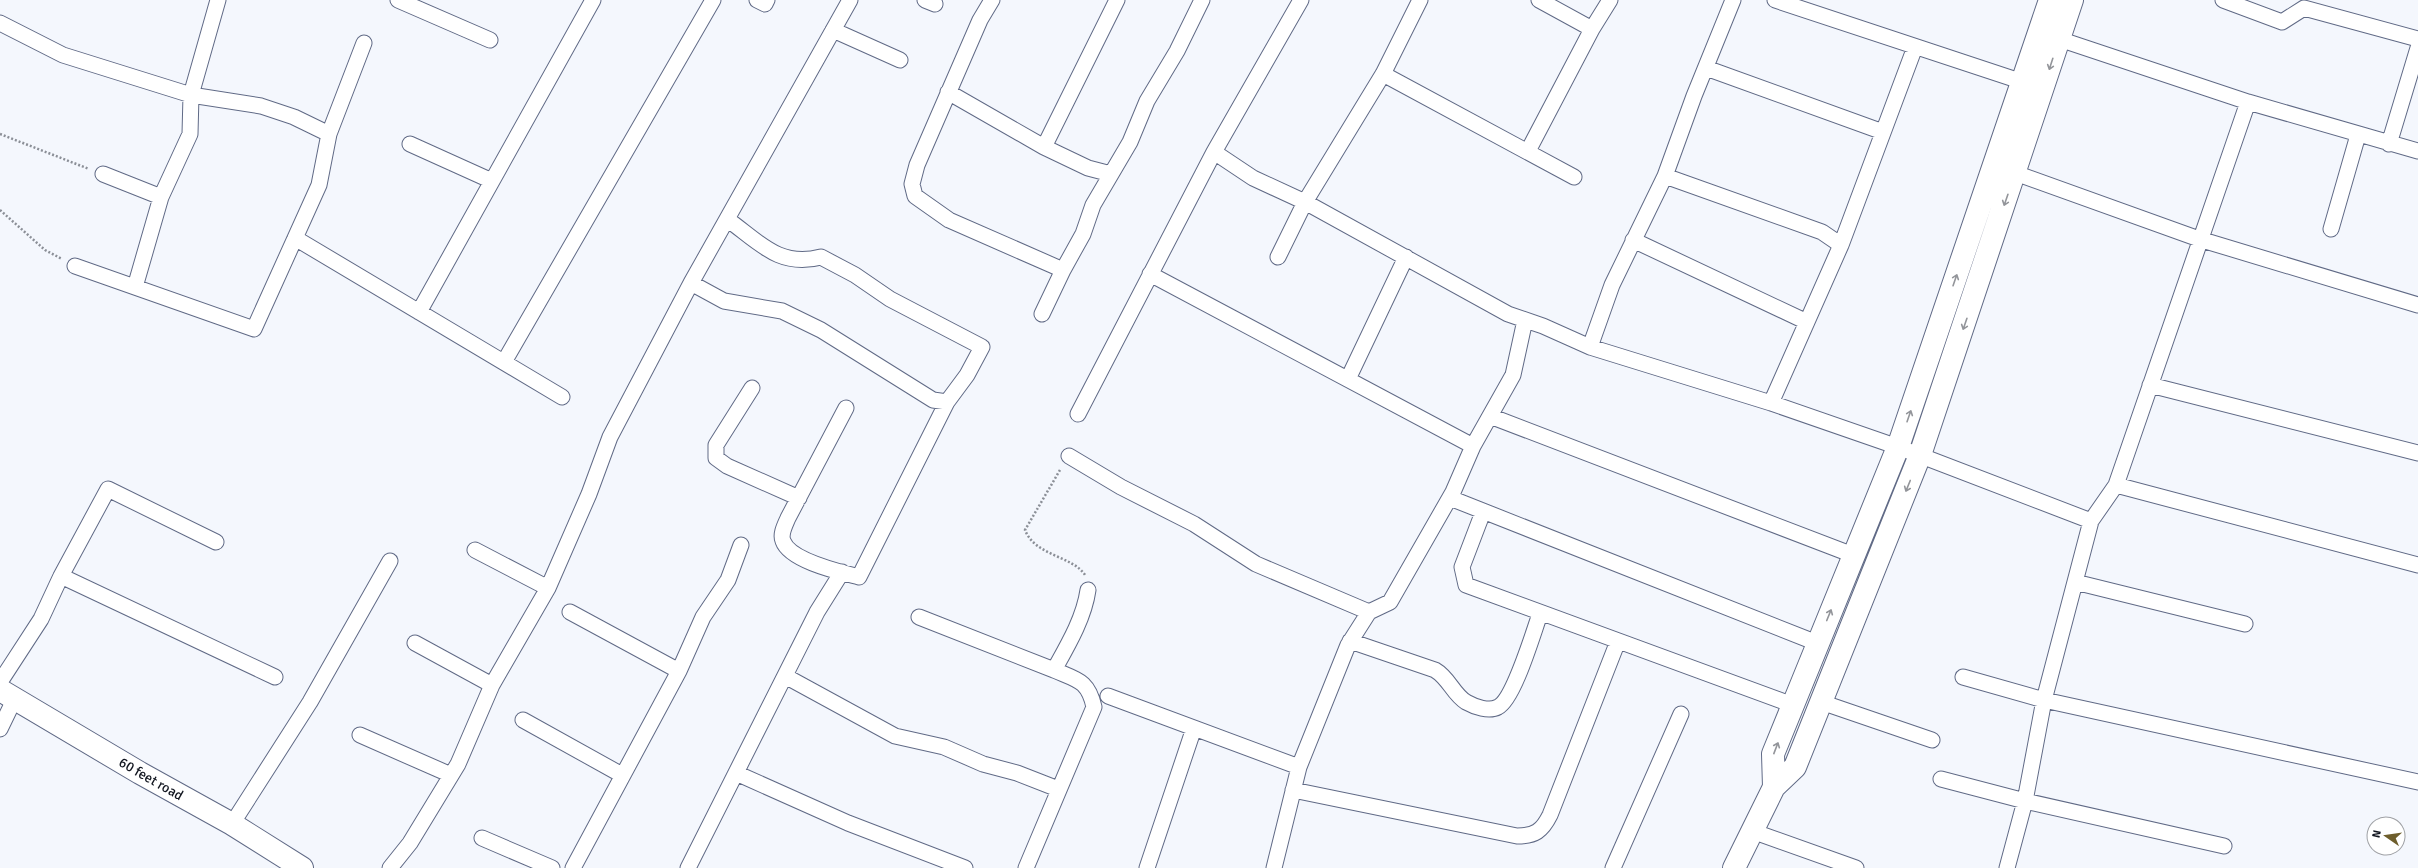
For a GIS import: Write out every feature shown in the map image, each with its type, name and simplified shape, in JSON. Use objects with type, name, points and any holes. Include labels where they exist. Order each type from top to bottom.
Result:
[{"type":"street","points":[[135,287],[162,197],[190,134],[191,95],[218,0]]},
{"type":"street","points":[[398,0],[490,40]]},
{"type":"street","points":[[419,312],[593,0]]},
{"type":"street","points":[[504,362],[713,0]]},
{"type":"street","points":[[757,0],[765,4],[768,0]]},
{"type":"street","points":[[390,868],[410,843],[451,775],[492,685],[548,588],[589,494],[610,437],[691,283],[850,0]]},
{"type":"street","points":[[992,0],[980,20],[917,165],[912,184],[915,196],[949,220],[1063,270]]},
{"type":"street","points":[[1044,147],[1117,0]]},
{"type":"street","points":[[1042,314],[1063,270],[1083,234],[1093,206],[1130,142],[1147,101],[1177,51],[1202,0]]},
{"type":"street","points":[[1078,414],[1214,152],[1301,0]]},
{"type":"street","points":[[1278,257],[1305,202],[1384,74],[1420,0]]},
{"type":"street","points":[[1539,0],[1592,29]]},
{"type":"street","points":[[1528,151],[1592,29],[1610,0]]},
{"type":"street","points":[[1590,346],[1612,285],[1632,240],[1665,176],[1733,0]]},
{"type":"street","points":[[1775,0],[2022,82]]},
{"type":"street","points":[[1774,787],[1773,754],[1898,447],[2050,0]]},
{"type":"street","points":[[1734,868],[1774,787],[1795,767],[1920,455],[2072,0]]},
{"type":"street","points":[[2223,0],[2282,22],[2304,8],[2418,39]]},
{"type":"street","points":[[0,23],[63,55],[191,95],[261,106],[294,117],[329,134]]},
{"type":"street","points":[[833,30],[900,60]]},
{"type":"street","points":[[2059,40],[2248,102],[2389,144],[2418,151]]},
{"type":"street","points":[[75,266],[254,328],[319,185],[329,134],[364,43]]},
{"type":"street","points":[[1771,403],[1841,245],[1915,47]]},
{"type":"street","points":[[2389,144],[2418,48]]},
{"type":"street","points":[[1706,68],[1884,132]]},
{"type":"street","points":[[1384,74],[1574,177]]},
{"type":"street","points":[[948,92],[1044,147],[1088,168],[1111,174]]},
{"type":"street","points":[[2007,868],[2026,801],[2044,700],[2091,521],[2116,485],[2199,239],[2248,102]]},
{"type":"street","points":[[2331,229],[2358,135]]},
{"type":"street","points":[[410,144],[492,181]]},
{"type":"street","points":[[1214,152],[1253,178],[1305,202],[1508,314],[1590,346],[1771,403],[1898,447],[2091,521]]},
{"type":"street","points":[[1994,166],[2199,239],[2418,305]]},
{"type":"street","points":[[102,174],[162,197]]},
{"type":"street","points":[[1665,176],[1822,232],[1841,245]]},
{"type":"street","points":[[727,219],[779,257],[805,262],[821,257],[855,275],[890,299],[982,347],[967,375],[947,402],[859,577],[800,558],[788,550],[783,541],[783,532],[799,498],[846,408]]},
{"type":"street","points":[[296,238],[562,397]]},
{"type":"street","points":[[1632,240],[1807,322]]},
{"type":"street","points":[[1348,379],[1406,258]]},
{"type":"street","points":[[1150,274],[1473,446]]},
{"type":"street","points":[[691,283],[724,301],[782,311],[821,330],[926,397],[941,402],[947,402]]},
{"type":"street","points":[[1274,868],[1299,767],[1350,641],[1369,612],[1390,602],[1450,498],[1473,446],[1513,375],[1525,320]]},
{"type":"street","points":[[2150,385],[2418,453]]},
{"type":"street","points":[[752,388],[716,445],[716,458],[727,466],[799,498]]},
{"type":"street","points":[[1490,416],[1853,555]]},
{"type":"street","points":[[1069,456],[1121,487],[1194,524],[1256,564],[1369,612]]},
{"type":"street","points":[[2116,485],[2418,565]]},
{"type":"street","points":[[0,682],[41,619],[61,576],[108,489],[216,542]]},
{"type":"street","points":[[1450,498],[1817,643]]},
{"type":"street","points":[[1483,512],[1462,567],[1466,585],[1540,614],[1792,705]]},
{"type":"street","points":[[574,868],[622,775],[679,671],[703,617],[728,580],[741,545]]},
{"type":"street","points":[[475,550],[548,588]]},
{"type":"street","points":[[232,824],[310,702],[390,561]]},
{"type":"street","points":[[688,868],[818,612],[842,572]]},
{"type":"street","points":[[61,576],[275,677]]},
{"type":"street","points":[[2075,582],[2245,624]]},
{"type":"street","points":[[1054,670],[1069,643],[1086,604],[1088,590]]},
{"type":"street","points":[[570,612],[679,671]]},
{"type":"street","points":[[1350,641],[1435,670],[1443,675],[1457,695],[1467,702],[1489,710],[1497,708],[1505,702],[1512,690],[1540,614]]},
{"type":"street","points":[[919,617],[1084,683],[1091,693],[1094,707],[1058,789],[1026,868]]},
{"type":"street","points":[[1293,790],[1517,836],[1530,836],[1541,829],[1550,815],[1618,641]]},
{"type":"street","points":[[415,643],[492,685]]},
{"type":"street","points":[[785,676],[895,736],[944,747],[983,764],[1017,774],[1058,789]]},
{"type":"street","points":[[1963,677],[2044,700],[2418,782]]},
{"type":"street","points":[[0,729],[8,694]]},
{"type":"street","name":"60 feet road","points":[[8,694],[140,773],[232,824],[302,868]]},
{"type":"street","points":[[1108,696],[1299,767]]},
{"type":"street","points":[[1821,702],[1932,740]]},
{"type":"street","points":[[1613,868],[1681,714]]},
{"type":"street","points":[[523,720],[622,775]]},
{"type":"street","points":[[1147,868],[1194,728]]},
{"type":"street","points":[[360,735],[451,775]]},
{"type":"street","points":[[736,773],[848,823],[965,868]]},
{"type":"street","points":[[1941,779],[2026,801],[2224,846]]},
{"type":"street","points":[[1752,831],[1856,868]]},
{"type":"street","points":[[482,838],[552,868]]},
{"type":"path","points":[[0,134],[102,174]]},
{"type":"path","points":[[0,210],[45,250],[75,266]]},
{"type":"path","points":[[1069,456],[1025,530],[1028,537],[1035,545],[1085,574],[1088,590]]}]
